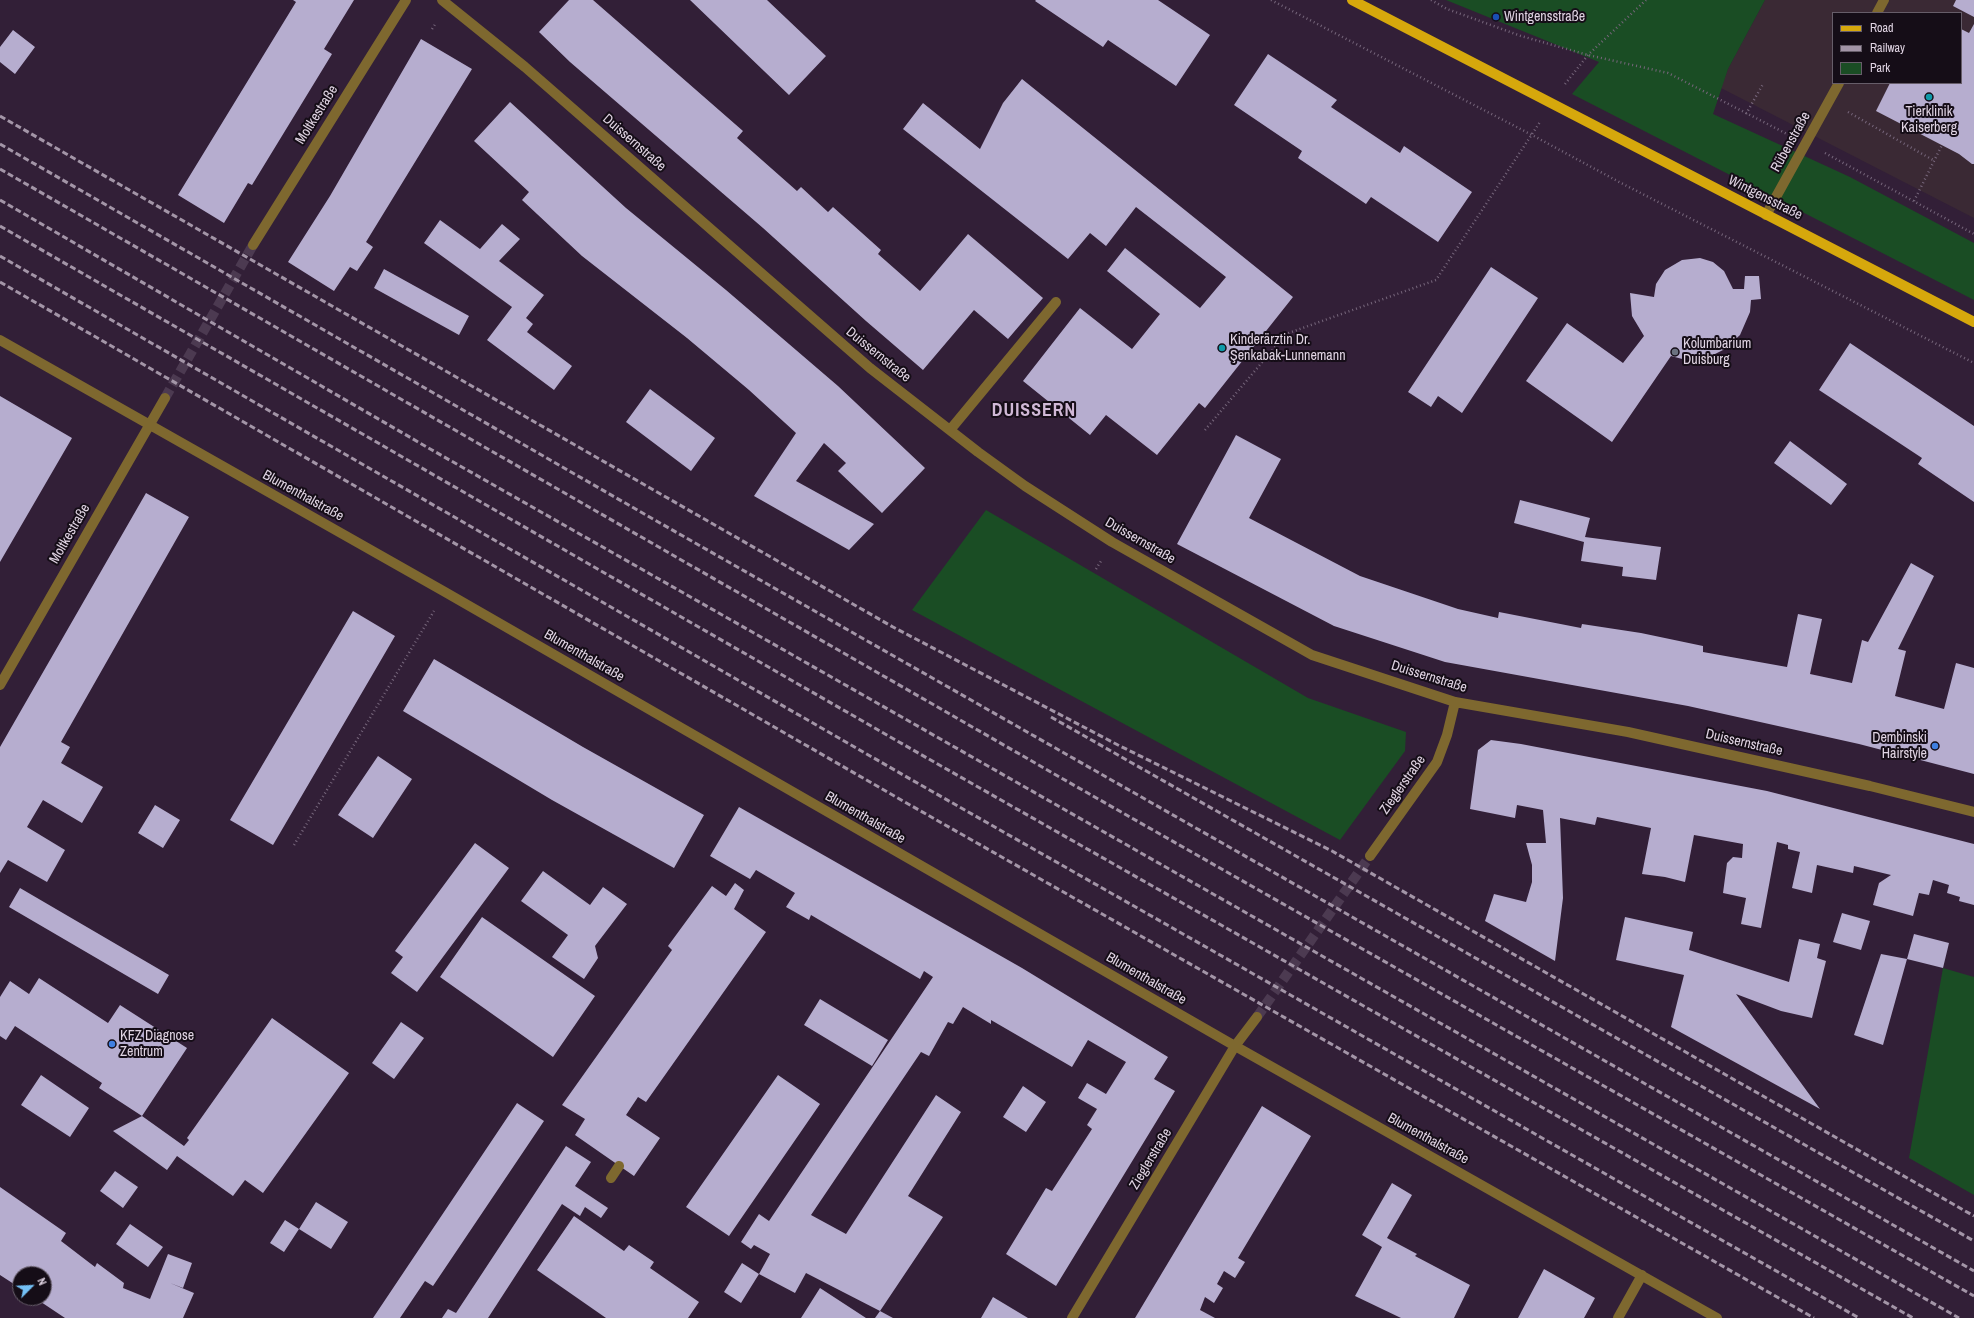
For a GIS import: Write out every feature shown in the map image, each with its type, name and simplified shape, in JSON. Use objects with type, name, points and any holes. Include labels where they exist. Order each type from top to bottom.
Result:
[{"type":"main road","name":"Wintgensstraße","points":[[1352,0],[1461,58],[1551,102],[1620,140],[1974,322]]},
{"type":"street","name":"Moltkestraße","points":[[253,246],[406,0]]},
{"type":"street","name":"Duissernstraße","points":[[442,0],[525,67],[870,368],[950,430],[1025,486],[1112,542],[1312,656],[1455,702],[1628,732],[1870,786],[1974,812]]},
{"type":"street","points":[[1878,12],[1884,0]]},
{"type":"street","name":"Rübenstraße","points":[[1766,214],[1839,84]]},
{"type":"street","points":[[950,430],[1056,302]]},
{"type":"street","name":"Blumenthalstraße","points":[[0,340],[445,592],[1235,1046],[1717,1318]]},
{"type":"street","name":"Moltkestraße","points":[[0,684],[148,425],[165,398]]},
{"type":"street","name":"Zieglerstraße","points":[[1370,856],[1437,762],[1447,735],[1455,702]]},
{"type":"street","name":"Zieglerstraße","points":[[1072,1318],[1235,1046],[1257,1017]]},
{"type":"street","points":[[610,1178],[619,1166]]},
{"type":"street","points":[[1618,1318],[1642,1275]]},
{"type":"path","points":[[1272,0],[1621,183],[1974,363]]},
{"type":"path","points":[[1431,0],[1447,9],[1521,36],[1588,55],[1668,74],[1806,143],[1974,234]]},
{"type":"path","points":[[1205,430],[1286,334],[1436,280],[1532,135],[1551,102],[1588,55],[1646,0]]},
{"type":"path","points":[[1746,114],[1764,84]]},
{"type":"path","points":[[1830,101],[1933,160]]},
{"type":"path","points":[[1914,201],[1933,160],[1942,145]]},
{"type":"path","points":[[294,844],[445,592]]},
{"type":"shaded area","points":[[1765,0],[1974,0],[1974,218],[1721,88],[1728,69]]},
{"type":"green space","points":[[1446,0],[1765,0],[1728,69],[1713,114],[1850,177],[1974,243],[1974,300],[1572,94],[1599,62]]},
{"type":"green space","points":[[986,510],[1308,698],[1406,732],[1405,751],[1340,840],[912,610]]},
{"type":"green space","points":[[1943,968],[1974,977],[1974,1195],[1909,1158]]},
{"type":"building","points":[[293,0],[354,0],[324,49],[332,54],[252,185],[248,183],[224,223],[178,195],[296,2]]},
{"type":"building","points":[[569,0],[593,0],[743,131],[737,138],[797,191],[801,187],[828,212],[833,207],[881,250],[878,254],[920,291],[968,234],[1043,298],[1008,339],[974,310],[923,370],[763,228],[570,62],[539,32]]},
{"type":"building","points":[[690,0],[767,0],[826,56],[789,95]]},
{"type":"building","points":[[1158,0],[1210,35],[1176,86],[1108,40],[1103,47],[1035,1]]},
{"type":"building","points":[[1956,0],[1974,0],[1974,17],[1953,6]]},
{"type":"building","name":"Tierklinik Kaiserberg","points":[[1974,24],[1974,164],[1959,154],[1876,111],[1890,84],[1962,84],[1962,30],[1969,33]]},
{"type":"building","points":[[13,30],[35,47],[15,74],[0,62],[0,47]]},
{"type":"building","points":[[421,39],[472,69],[366,242],[373,247],[357,271],[350,267],[334,291],[288,262],[330,196]]},
{"type":"building","points":[[1268,54],[1337,100],[1331,107],[1400,153],[1404,146],[1472,192],[1438,242],[1371,197],[1366,204],[1298,158],[1302,151],[1234,105]]},
{"type":"building","points":[[1022,79],[1293,297],[1205,408],[1199,403],[1157,455],[1106,415],[1090,435],[1023,381],[1080,308],[1132,349],[1160,314],[1107,271],[1125,248],[1200,308],[1226,277],[1136,207],[1106,246],[1090,233],[1068,259],[903,129],[923,103],[980,149],[1003,103]]},
{"type":"building","points":[[510,102],[626,208],[726,290],[838,386],[925,468],[882,513],[838,471],[846,463],[824,443],[796,481],[874,524],[849,550],[754,496],[796,433],[749,390],[687,338],[582,256],[522,200],[529,192],[474,141]]},
{"type":"building","points":[[440,220],[480,249],[502,224],[520,239],[499,261],[544,295],[526,318],[533,324],[527,332],[572,366],[554,390],[487,340],[512,307],[424,243]]},
{"type":"building","name":"Kolumbarium Duisburg","points":[[1700,258],[1713,262],[1724,271],[1733,289],[1744,289],[1745,276],[1759,276],[1761,299],[1751,300],[1750,312],[1740,335],[1725,349],[1707,358],[1686,360],[1671,356],[1612,442],[1526,381],[1567,323],[1623,363],[1644,336],[1632,316],[1630,293],[1654,297],[1656,284],[1665,270],[1682,260]]},
{"type":"building","points":[[1491,267],[1538,298],[1462,413],[1438,396],[1431,407],[1408,392]]},
{"type":"building","points":[[384,269],[469,316],[459,335],[374,288]]},
{"type":"building","points":[[1850,343],[1974,426],[1974,502],[1918,464],[1922,458],[1819,390]]},
{"type":"building","points":[[650,389],[715,438],[691,471],[626,422]]},
{"type":"building","points":[[0,396],[72,438],[0,562]]},
{"type":"building","points":[[1236,435],[1281,459],[1249,518],[1360,576],[1458,609],[1498,618],[1499,612],[1581,628],[1582,624],[1641,633],[1703,646],[1703,652],[1787,667],[1798,614],[1822,619],[1810,674],[1852,683],[1862,640],[1868,642],[1911,563],[1934,576],[1898,649],[1906,651],[1895,696],[1944,709],[1956,663],[1974,668],[1974,774],[1859,744],[1688,706],[1445,662],[1334,626],[1177,544]]},
{"type":"building","points":[[1790,441],[1847,484],[1831,505],[1774,463]]},
{"type":"building","points":[[146,493],[189,517],[61,742],[70,747],[61,763],[103,787],[82,823],[43,800],[27,827],[65,850],[47,882],[8,860],[0,873],[0,747]]},
{"type":"building","points":[[1520,500],[1590,518],[1585,537],[1661,547],[1656,580],[1622,576],[1623,567],[1581,561],[1584,542],[1514,523]]},
{"type":"building","points":[[353,611],[395,636],[273,845],[230,820]]},
{"type":"building","points":[[434,659],[583,747],[704,815],[674,868],[552,800],[403,711]]},
{"type":"building","points":[[1491,740],[1521,744],[1767,791],[1974,844],[1974,905],[1959,901],[1960,897],[1947,893],[1949,885],[1933,880],[1929,895],[1919,893],[1913,916],[1873,905],[1879,883],[1891,875],[1854,866],[1853,873],[1817,865],[1812,893],[1792,888],[1800,852],[1788,849],[1788,845],[1777,842],[1761,928],[1741,924],[1746,898],[1723,893],[1727,863],[1733,857],[1742,858],[1743,844],[1694,835],[1685,882],[1665,877],[1642,874],[1651,828],[1597,817],[1595,825],[1560,818],[1563,898],[1555,961],[1485,921],[1494,894],[1526,902],[1532,882],[1532,865],[1526,843],[1546,843],[1543,810],[1517,805],[1515,818],[1470,809],[1478,750]]},
{"type":"building","points":[[378,756],[412,779],[373,838],[338,815]]},
{"type":"building","points":[[155,805],[180,820],[163,848],[138,833]]},
{"type":"building","points":[[739,807],[1022,968],[1168,1057],[1154,1079],[1175,1091],[1056,1286],[1006,1254],[1046,1188],[1052,1191],[1092,1129],[1087,1125],[1097,1109],[1078,1098],[1087,1083],[1106,1094],[1126,1062],[1088,1040],[1072,1067],[991,1020],[991,1024],[963,1007],[953,1024],[948,1022],[929,1056],[921,1052],[811,1215],[846,1234],[936,1095],[961,1112],[908,1196],[943,1217],[880,1311],[806,1273],[795,1293],[759,1274],[770,1254],[754,1245],[751,1249],[741,1242],[759,1214],[769,1221],[933,977],[924,971],[920,979],[811,915],[809,920],[786,907],[795,893],[756,870],[750,879],[710,856]]},
{"type":"building","points":[[475,843],[509,868],[417,992],[391,973],[403,957],[395,951]]},
{"type":"building","points":[[543,871],[590,905],[603,887],[627,904],[595,946],[598,958],[584,979],[552,957],[568,935],[521,901]]},
{"type":"building","points":[[735,883],[744,890],[734,909],[766,932],[646,1102],[638,1097],[626,1115],[660,1138],[634,1176],[575,1135],[585,1119],[562,1105],[672,950],[668,946],[712,886],[726,896]]},
{"type":"building","points":[[20,888],[169,975],[158,994],[9,907]]},
{"type":"building","points":[[1842,913],[1870,921],[1861,950],[1833,942]]},
{"type":"building","points":[[482,917],[595,996],[553,1057],[440,977]]},
{"type":"building","points":[[1625,917],[1693,932],[1689,950],[1789,982],[1799,939],[1820,944],[1817,958],[1826,961],[1812,1018],[1781,1011],[1736,994],[1820,1109],[1671,1027],[1684,975],[1616,960]]},
{"type":"building","points":[[1914,934],[1949,943],[1943,968],[1907,959]]},
{"type":"building","points":[[1881,954],[1907,959],[1883,1045],[1854,1035]]},
{"type":"building","name":"KFZ Diagnose Zentrum","points":[[39,978],[108,1023],[120,1005],[187,1048],[142,1116],[99,1088],[102,1083],[15,1026],[6,1040],[0,1036],[0,997],[10,981],[29,994]]},
{"type":"building","points":[[820,999],[888,1040],[872,1066],[804,1025]]},
{"type":"building","points":[[272,1018],[349,1073],[263,1193],[245,1180],[233,1196],[177,1156],[167,1170],[113,1131],[142,1116],[184,1146],[189,1140],[187,1138]]},
{"type":"building","points":[[401,1022],[424,1038],[394,1079],[372,1063]]},
{"type":"building","points":[[41,1075],[89,1108],[70,1137],[21,1105]]},
{"type":"building","points":[[778,1075],[820,1104],[729,1236],[686,1207]]},
{"type":"building","points":[[1023,1086],[1046,1102],[1026,1132],[1003,1117]]},
{"type":"building","points":[[517,1103],[544,1121],[433,1286],[425,1281],[400,1318],[373,1318]]},
{"type":"building","points":[[1262,1106],[1311,1136],[1238,1258],[1245,1262],[1235,1278],[1224,1271],[1217,1284],[1223,1288],[1214,1303],[1205,1297],[1200,1310],[1215,1318],[1135,1318]]},
{"type":"building","points":[[566,1146],[591,1162],[575,1186],[608,1208],[601,1218],[585,1207],[580,1216],[562,1204],[488,1318],[442,1318],[448,1309],[456,1313]]},
{"type":"building","points":[[115,1171],[138,1187],[123,1208],[100,1191]]},
{"type":"building","points":[[1392,1183],[1412,1195],[1387,1238],[1417,1254],[1415,1256],[1470,1285],[1454,1318],[1401,1318],[1355,1296],[1382,1247],[1362,1235]]},
{"type":"building","points":[[0,1187],[66,1233],[61,1241],[95,1267],[97,1263],[124,1283],[123,1288],[150,1299],[168,1254],[192,1263],[183,1288],[170,1283],[194,1293],[183,1318],[65,1318],[47,1306],[52,1306],[52,1266],[12,1266],[12,1283],[0,1275]]},
{"type":"building","points":[[316,1202],[348,1222],[331,1249],[299,1229]]},
{"type":"building","points":[[574,1216],[624,1251],[629,1245],[654,1262],[650,1268],[699,1302],[688,1318],[606,1318],[537,1270]]},
{"type":"building","points":[[285,1220],[299,1229],[284,1252],[270,1243]]},
{"type":"building","points":[[130,1224],[163,1247],[148,1267],[116,1244]]},
{"type":"building","points":[[742,1263],[759,1274],[741,1303],[724,1292]]},
{"type":"building","points":[[1544,1269],[1595,1298],[1584,1318],[1518,1318]]},
{"type":"building","points":[[820,1288],[866,1318],[801,1318]]},
{"type":"building","points":[[993,1297],[1028,1318],[981,1318]]},
{"type":"building","points":[[880,1311],[893,1318],[875,1318]]},
{"type":"tunnel","points":[[165,398],[253,245]]},
{"type":"tunnel","points":[[1257,1017],[1370,856]]},
{"type":"railway","points":[[0,116],[893,627],[1118,745],[1332,851],[1974,1216]]},
{"type":"railway","points":[[0,144],[646,515],[1974,1271]]},
{"type":"railway","points":[[0,169],[1063,779],[1974,1296]]},
{"type":"railway","points":[[0,200],[432,450],[1959,1318]]},
{"type":"railway","points":[[0,226],[920,754],[1913,1318]]},
{"type":"railway","points":[[0,256],[912,780],[1859,1318]]},
{"type":"railway","points":[[0,282],[903,801],[1814,1318]]},
{"type":"railway","points":[[1051,717],[1974,1241]]},
{"type":"place","name":"Wintgensstraße","points":[[1496,17]]},
{"type":"place","name":"Tierklinik Kaiserberg","points":[[1929,97]]},
{"type":"place","name":"Kinderärztin Dr. Şenkabak-Lunnemann","points":[[1222,348]]},
{"type":"place","name":"Kolumbarium Duisburg","points":[[1675,352]]},
{"type":"place","name":"Dembinski Hairstyle","points":[[1935,746]]},
{"type":"place","name":"KFZ Diagnose Zentrum","points":[[112,1044]]},
{"type":"district","name":"DUISSERN","points":[[1034,411]]}]
